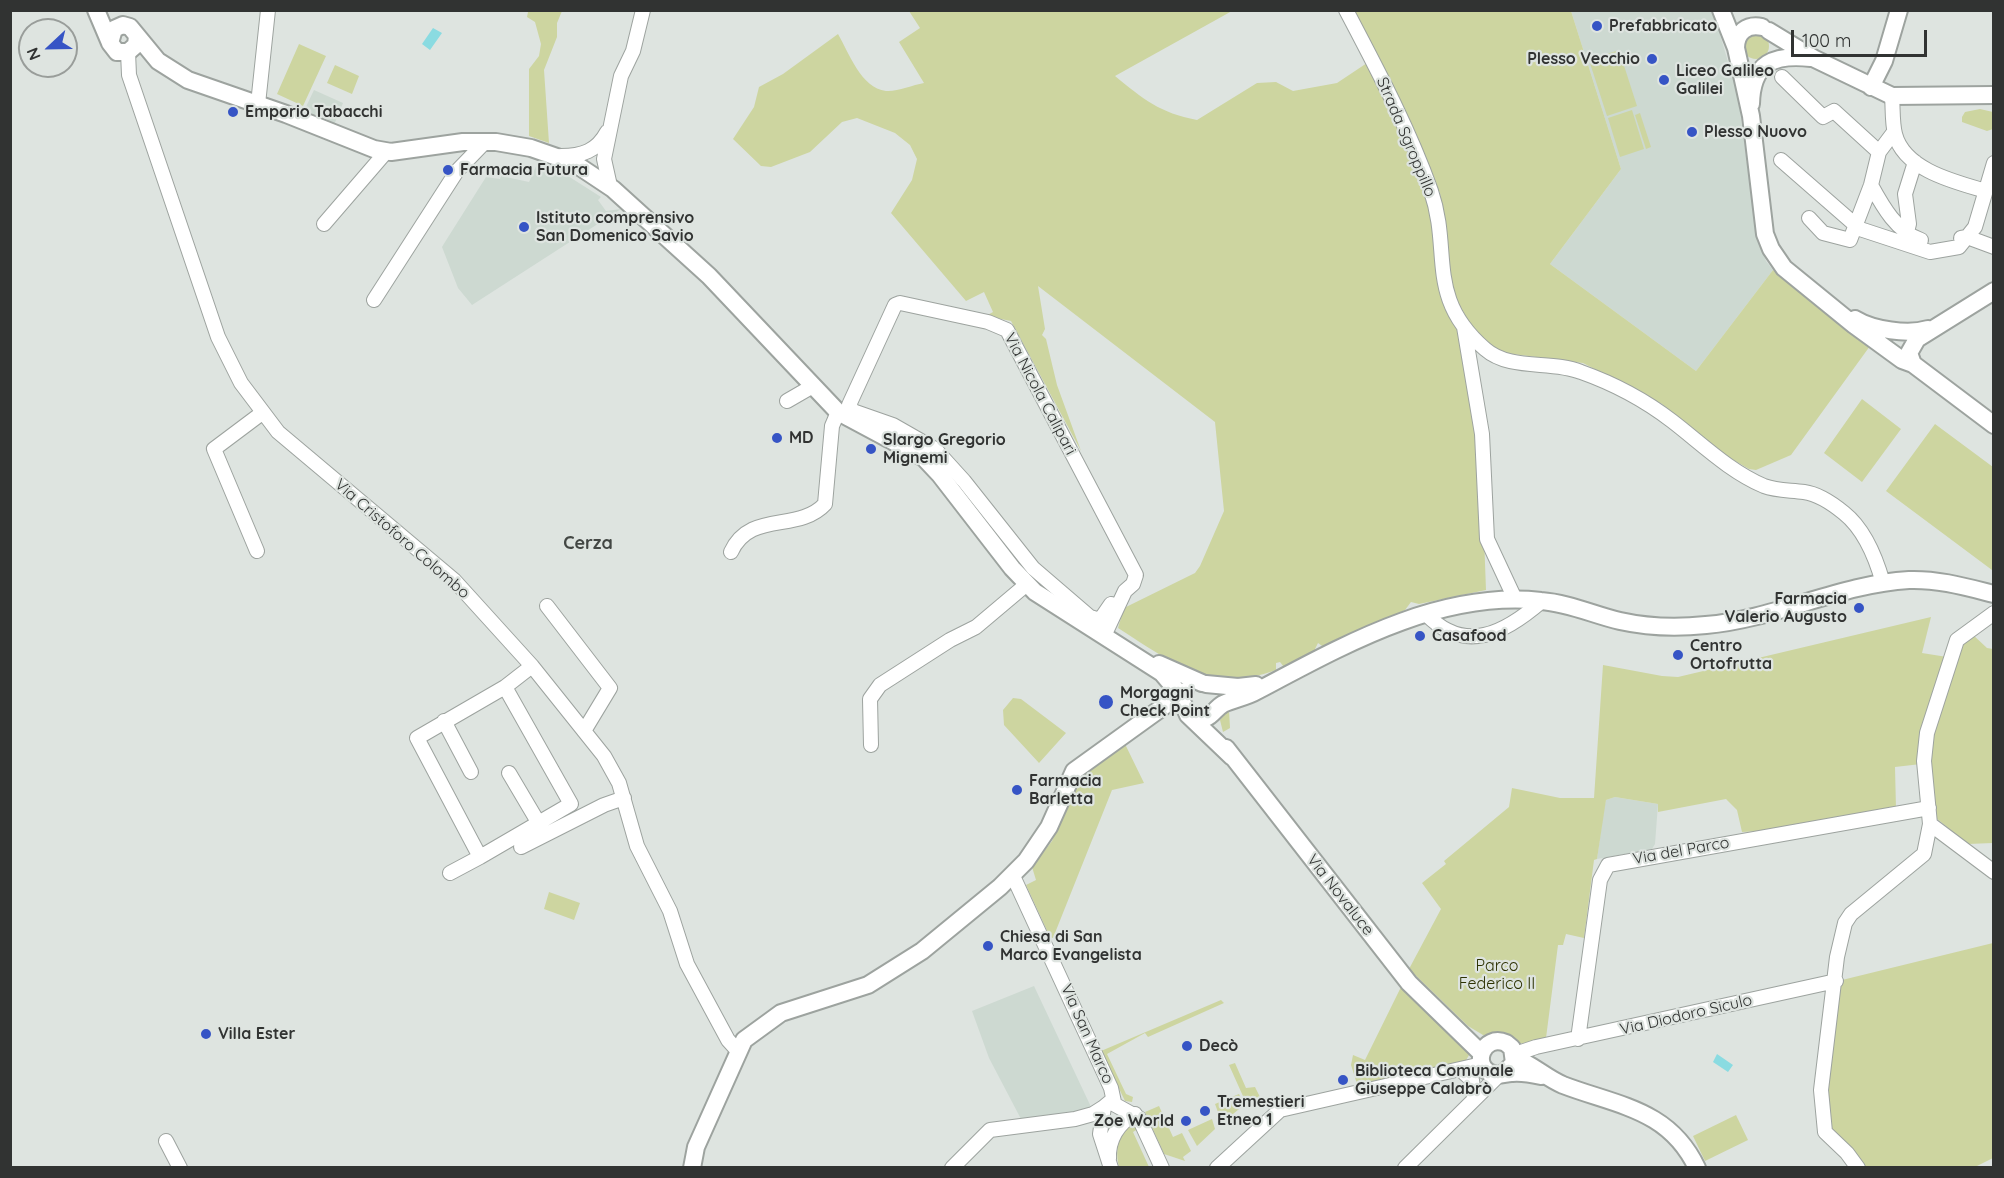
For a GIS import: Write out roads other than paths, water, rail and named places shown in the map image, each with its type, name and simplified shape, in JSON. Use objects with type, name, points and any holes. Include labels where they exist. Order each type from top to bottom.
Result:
[{"type":"main road","points":[[98,10],[123,26],[133,29],[158,61]]},
{"type":"main road","points":[[98,10],[111,45],[117,52],[143,53],[188,80],[386,152],[463,142],[486,141],[513,144],[556,155],[610,186],[709,276],[813,386],[846,414],[924,458],[1027,584],[1088,621],[1104,636],[1162,673],[1182,696],[1184,711],[1232,757]]},
{"type":"main road","points":[[1721,10],[1736,50],[1751,116],[1768,243],[1784,268],[1902,360],[1913,364],[1994,425]]},
{"type":"main road","points":[[1744,10],[1766,29],[1815,58],[1892,96],[1994,95]]},
{"type":"main road","points":[[1871,87],[1884,61],[1899,10]]},
{"type":"main road","points":[[111,45],[114,29],[123,26]]},
{"type":"main road","points":[[1751,116],[1753,86],[1767,62],[1776,46],[1766,29],[1752,26],[1743,30],[1737,38],[1736,50],[1746,63],[1756,66],[1767,62],[1786,56],[1815,58]]},
{"type":"main road","points":[[129,52],[136,45],[137,36]]},
{"type":"main road","points":[[1913,364],[1910,358],[1910,348],[1917,339],[1994,291]]},
{"type":"main road","points":[[1831,304],[1865,324],[1907,332],[1932,328]]},
{"type":"main road","points":[[1141,725],[1168,717],[1202,719],[1272,682],[1373,635],[1444,607],[1468,603],[1515,599],[1542,601],[1622,621],[1673,626],[1706,625],[1740,620],[1883,583],[1932,580],[1989,595]]},
{"type":"main road","points":[[1135,654],[1204,684],[1216,694],[1217,732],[1232,757]]},
{"type":"main road","points":[[1162,673],[1166,690],[1164,709]]},
{"type":"main road","points":[[692,1167],[696,1147],[738,1051],[751,1033],[781,1013],[868,985],[890,973],[1013,876],[1040,843],[1074,771],[1098,752],[1182,696],[1192,685],[1238,687],[1272,682]]},
{"type":"main road","name":"Via Novaluce","points":[[1232,757],[1409,983],[1455,1026],[1490,1066]]},
{"type":"main road","points":[[1490,1066],[1502,1041],[1545,1077]]},
{"type":"main road","points":[[1490,1066],[1510,1070],[1513,1052]]},
{"type":"main road","points":[[1490,1066],[1545,1077],[1650,1116],[1682,1143],[1697,1167]]},
{"type":"street","points":[[258,104],[268,10]]},
{"type":"street","points":[[610,186],[604,159],[621,76],[633,51],[643,10]]},
{"type":"street","name":"Strada Sgroppillo","points":[[1346,10],[1372,60],[1424,174],[1435,209],[1444,285],[1464,327],[1487,351],[1500,358],[1577,370],[1604,381],[1670,420],[1723,463],[1765,486],[1805,492],[1822,498],[1842,511],[1857,526],[1879,568],[1883,583]]},
{"type":"street","points":[[111,45],[129,75]]},
{"type":"street","points":[[129,52],[129,75]]},
{"type":"street","name":"Via Cristoforo Colombo","points":[[129,75],[218,337],[241,383],[262,413],[296,448],[453,579],[532,666],[584,731],[613,771],[624,798],[637,846],[663,895],[687,964],[728,1040],[738,1051]]},
{"type":"street","points":[[1782,76],[1823,117],[1834,111],[1879,153]]},
{"type":"street","points":[[1892,96],[1894,132],[1897,141],[1915,162],[1953,182],[1989,186]]},
{"type":"street","points":[[556,155],[573,156],[590,151],[603,140],[611,125]]},
{"type":"street","points":[[1809,218],[1823,233],[1850,240],[1871,185],[1879,153],[1894,132]]},
{"type":"street","points":[[457,171],[486,141]]},
{"type":"street","points":[[374,300],[457,171],[467,152],[463,142]]},
{"type":"street","points":[[587,171],[590,151]]},
{"type":"street","points":[[324,224],[386,152]]},
{"type":"street","points":[[587,171],[604,159]]},
{"type":"street","points":[[1781,160],[1855,225],[1905,239],[1934,242],[1967,237],[1994,247]]},
{"type":"street","points":[[1905,239],[1909,224],[1905,194],[1915,162]]},
{"type":"street","points":[[1967,237],[1975,227],[1994,163]]},
{"type":"street","points":[[1871,185],[1905,239]]},
{"type":"street","name":"Via Nicola Calipari","points":[[846,414],[895,305],[900,303],[1003,326],[1014,340],[1136,575],[1133,584],[1125,591],[1104,636]]},
{"type":"street","points":[[1464,327],[1482,434],[1487,539],[1515,599]]},
{"type":"street","points":[[787,401],[813,386]]},
{"type":"street","points":[[257,551],[214,449],[262,413]]},
{"type":"street","points":[[731,552],[738,538],[750,529],[804,515],[825,504],[832,426],[846,414],[893,425],[935,449],[964,481],[1033,568],[1088,621],[1100,621],[1112,602],[1125,591]]},
{"type":"street","points":[[871,746],[870,699],[880,685],[950,640],[976,627],[1027,584]]},
{"type":"street","points":[[1426,614],[1443,630],[1473,638],[1520,620],[1542,601]]},
{"type":"street","points":[[547,606],[610,688],[584,731]]},
{"type":"street","points":[[1118,608],[1114,632],[1139,649],[1135,654]]},
{"type":"street","points":[[1858,1167],[1847,1153],[1827,1136],[1821,1090],[1827,1032],[1836,981],[1837,957],[1845,923],[1851,914],[1924,854],[1930,824],[1925,741],[1954,646],[1961,636],[1994,613]]},
{"type":"street","points":[[480,857],[418,742],[419,735],[505,687],[532,666]]},
{"type":"street","points":[[450,873],[571,804],[505,687]]},
{"type":"street","points":[[444,722],[471,772]]},
{"type":"street","points":[[509,772],[538,822]]},
{"type":"street","points":[[521,847],[604,805],[624,798]]},
{"type":"street","name":"Via del Parco","points":[[1578,1039],[1599,880],[1608,865],[1929,808]]},
{"type":"street","points":[[1930,824],[1994,873]]},
{"type":"street","name":"Via San Marco","points":[[1013,876],[1110,1101]]},
{"type":"street","name":"Via Diodoro Siculo","points":[[1513,1052],[1836,981]]},
{"type":"street","points":[[1217,1167],[1280,1110],[1490,1066]]},
{"type":"street","points":[[1405,1167],[1474,1097],[1490,1066]]},
{"type":"street","points":[[1462,1071],[1472,1080],[1474,1097]]},
{"type":"street","points":[[1110,1101],[1135,1114],[1162,1167]]},
{"type":"street","points":[[952,1167],[990,1130],[1076,1119],[1094,1114],[1110,1101]]},
{"type":"street","points":[[1100,1134],[1110,1101]]},
{"type":"street","points":[[1110,1166],[1110,1146],[1117,1129],[1135,1114]]},
{"type":"street","points":[[1076,1119],[1091,1122],[1100,1134],[1110,1166]]},
{"type":"street","points":[[166,1141],[180,1167]]},
{"type":"water","points":[[433,28],[442,33],[430,50],[422,44]]},
{"type":"water","points":[[1717,1054],[1733,1065],[1728,1072],[1713,1062]]},
{"type":"place","name":"Prefabbricato","points":[[1597,26]]},
{"type":"place","name":"Plesso Vecchio","points":[[1652,59]]},
{"type":"place","name":"Liceo Galileo Galilei","points":[[1664,80]]},
{"type":"place","name":"Emporio Tabacchi","points":[[233,112]]},
{"type":"place","name":"Plesso Nuovo","points":[[1692,132]]},
{"type":"place","name":"Farmacia Futura","points":[[448,170]]},
{"type":"place","name":"Istituto comprensivo San Domenico Savio","points":[[524,227]]},
{"type":"place","name":"MD","points":[[777,438]]},
{"type":"place","name":"Slargo Gregorio Mignemi","points":[[871,449]]},
{"type":"place","name":"Farmacia Valerio Augusto","points":[[1859,608]]},
{"type":"place","name":"Casafood","points":[[1420,636]]},
{"type":"place","name":"Centro Ortofrutta","points":[[1678,655]]},
{"type":"place","name":"Morgagni Check Point","points":[[1106,702]]},
{"type":"place","name":"Farmacia Barletta","points":[[1017,790]]},
{"type":"place","name":"Chiesa di San Marco Evangelista","points":[[988,946]]},
{"type":"place","name":"Villa Ester","points":[[206,1034]]},
{"type":"place","name":"Decò","points":[[1187,1046]]},
{"type":"place","name":"Biblioteca Comunale Giuseppe Calabrò","points":[[1343,1080]]},
{"type":"place","name":"Tremestieri Etneo 1","points":[[1205,1111]]},
{"type":"place","name":"Zoe World","points":[[1186,1121]]},
{"type":"district","name":"Cerza","points":[[588,544]]},
{"type":"park label","name":"Parco Federico II","points":[[1497,975]]}]
